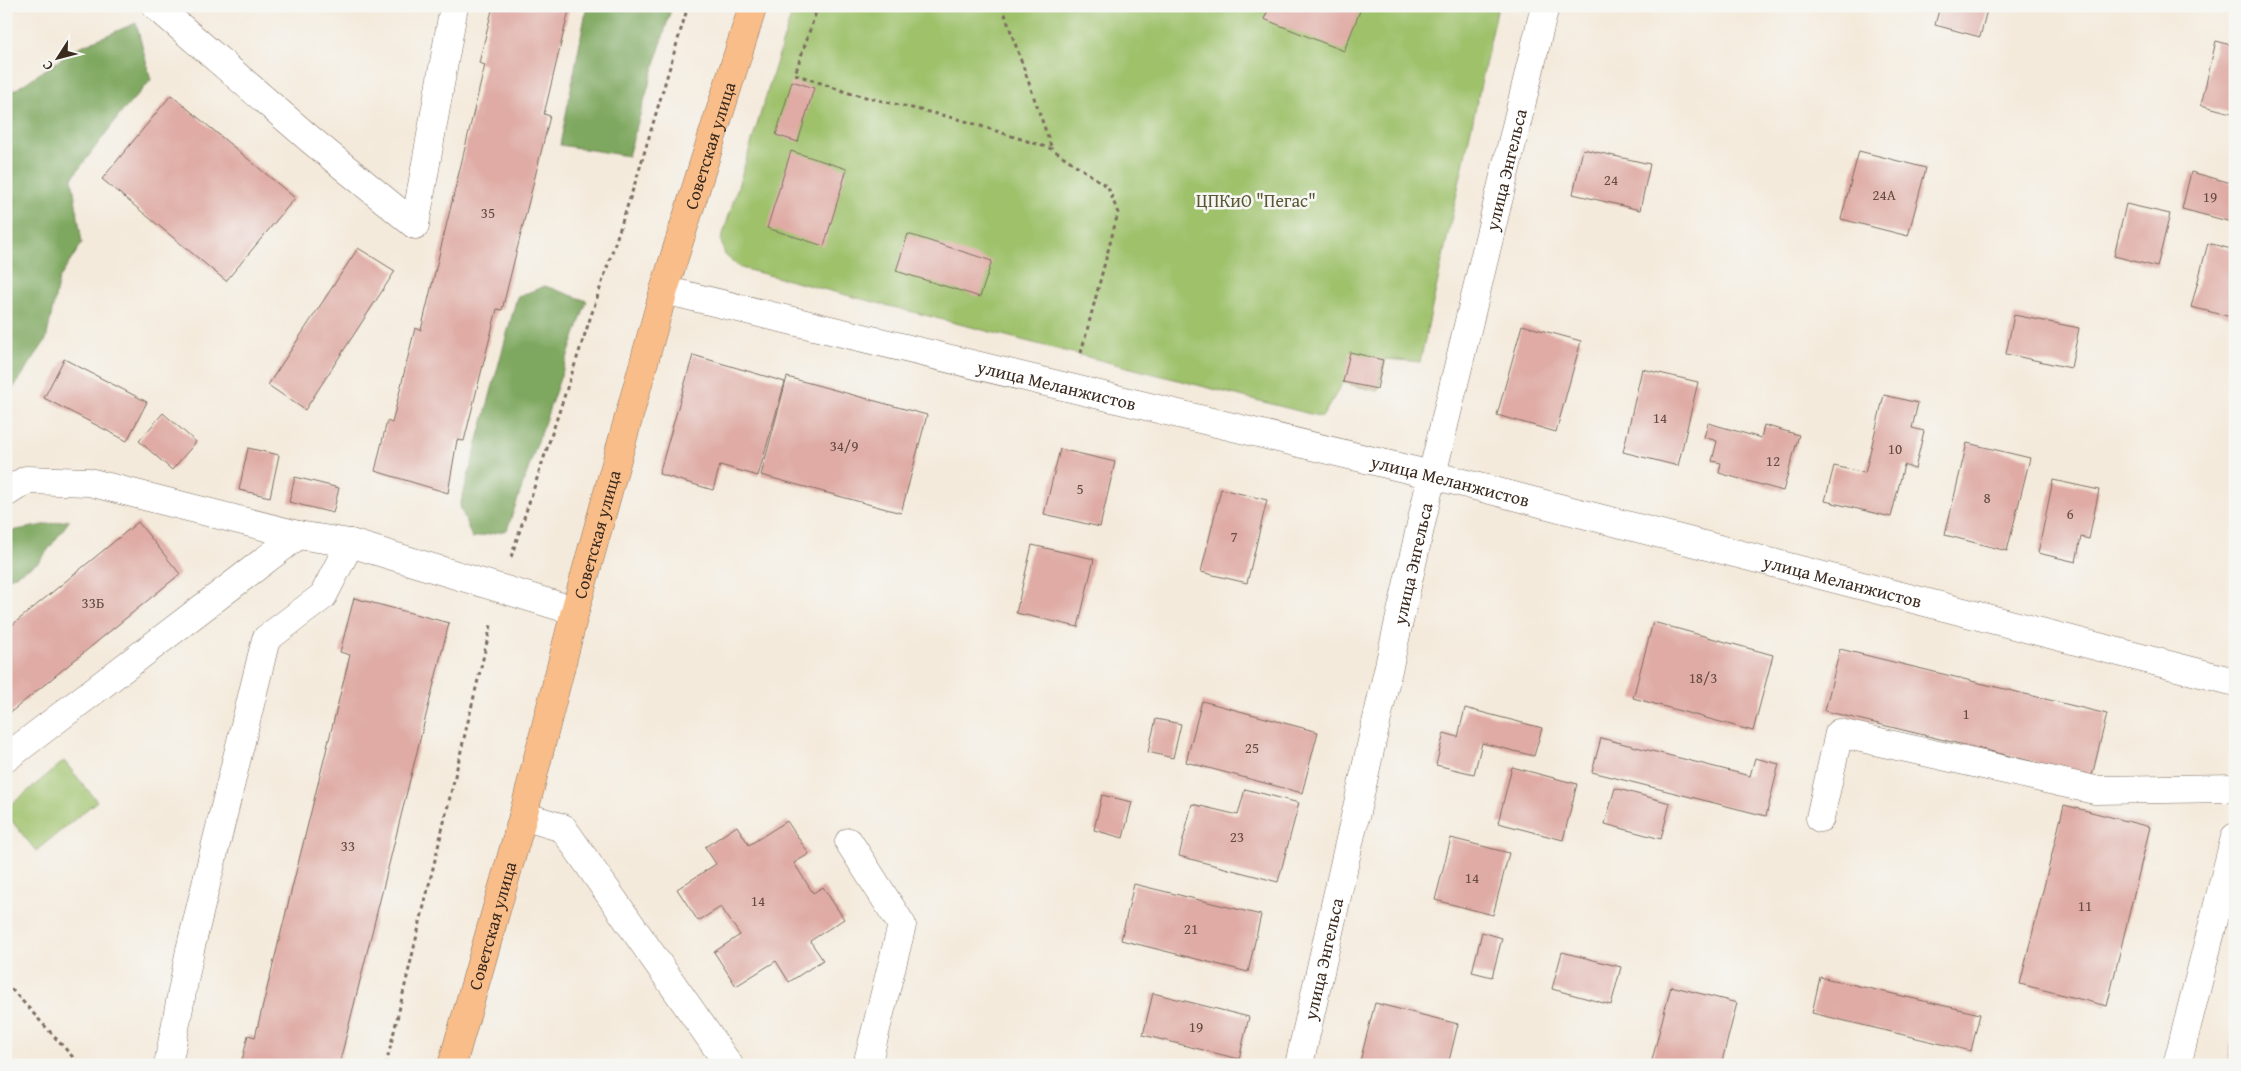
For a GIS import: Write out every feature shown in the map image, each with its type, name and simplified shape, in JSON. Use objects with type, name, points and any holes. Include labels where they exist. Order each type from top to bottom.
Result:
[{"type":"main road","name":"Советская улица","points":[[452,1065],[523,816],[575,611],[664,290],[753,6]]},
{"type":"street","points":[[156,6],[311,140],[415,225],[454,6]]},
{"type":"street","name":"улица Энгельса","points":[[1299,1065],[1432,475],[1545,6]]},
{"type":"street","name":"улица Меланжистов","points":[[664,290],[1432,475],[2235,682]]},
{"type":"street","points":[[6,493],[26,480],[89,482],[298,535],[350,543],[575,611]]},
{"type":"street","points":[[6,758],[298,535]]},
{"type":"street","points":[[168,1065],[190,950],[266,639],[323,596],[350,543]]},
{"type":"street","points":[[1820,818],[1838,733],[2095,790],[2235,788]]},
{"type":"street","points":[[523,816],[563,828],[729,1065]]},
{"type":"street","points":[[2177,1065],[2235,837]]},
{"type":"street","points":[[849,842],[902,925],[867,1065]]},
{"type":"path","points":[[386,1065],[500,588],[638,174],[688,6]]},
{"type":"path","points":[[818,6],[795,74],[849,93],[962,120],[1052,149],[1108,187],[1118,213],[1072,387]]},
{"type":"path","points":[[1002,6],[1052,149]]},
{"type":"path","points":[[6,983],[80,1065]]},
{"type":"shaded area","points":[[2235,1027],[2235,1065],[2226,1065]]},
{"type":"green space","points":[[587,6],[672,6],[628,156],[560,145]]},
{"type":"green space","name":"ЦПКиО \"Пегас\"","points":[[794,6],[1498,6],[1420,362],[1385,359],[1378,391],[1343,383],[1322,417],[741,268],[725,255],[721,241]]},
{"type":"green space","points":[[136,23],[151,80],[122,112],[72,178],[82,243],[59,279],[46,340],[6,399],[6,96],[79,47]]},
{"type":"green space","points":[[545,286],[587,301],[507,530],[472,538],[460,506],[517,297]]},
{"type":"green space","points":[[70,520],[39,562],[6,580],[6,532]]},
{"type":"green space","points":[[64,761],[97,801],[36,851],[6,814],[6,809]]},
{"type":"building","points":[[493,6],[570,6],[544,114],[550,116],[502,310],[497,309],[464,441],[457,440],[448,493],[375,471],[387,421],[392,423],[415,328],[421,330],[485,65],[479,63]]},
{"type":"building","points":[[1270,6],[1362,6],[1344,51],[1264,19]]},
{"type":"building","points":[[1940,6],[1988,6],[1980,37],[1935,25]]},
{"type":"building","points":[[2216,41],[2235,46],[2235,114],[2201,105]]},
{"type":"building","points":[[792,81],[814,88],[798,142],[776,135]]},
{"type":"building","points":[[171,95],[295,198],[226,281],[102,179]]},
{"type":"building","points":[[1583,149],[1650,164],[1640,210],[1573,194]]},
{"type":"building","points":[[791,151],[847,169],[824,246],[767,228]]},
{"type":"building","points":[[1859,151],[1926,168],[1908,236],[1841,219]]},
{"type":"building","points":[[2191,172],[2235,184],[2235,223],[2182,209]]},
{"type":"building","points":[[2126,204],[2170,214],[2157,267],[2114,256]]},
{"type":"building","points":[[908,234],[992,261],[980,297],[896,271]]},
{"type":"building","points":[[2208,243],[2235,250],[2235,318],[2191,307]]},
{"type":"building","points":[[358,248],[395,271],[305,410],[268,385]]},
{"type":"building","points":[[2014,315],[2079,328],[2071,368],[2006,354]]},
{"type":"building","points":[[1522,325],[1581,341],[1556,432],[1497,415]]},
{"type":"building","points":[[1350,352],[1383,360],[1377,389],[1343,382]]},
{"type":"building","points":[[693,355],[785,382],[758,476],[720,465],[713,490],[659,474]]},
{"type":"building","points":[[64,359],[147,402],[127,441],[44,398]]},
{"type":"building","points":[[1642,369],[1698,382],[1678,466],[1623,452]]},
{"type":"building","points":[[787,377],[927,415],[901,513],[761,475]]},
{"type":"building","points":[[1884,395],[1918,403],[1912,428],[1924,431],[1915,469],[1904,465],[1891,517],[1825,501],[1834,466],[1865,473]]},
{"type":"building","points":[[163,413],[196,442],[172,470],[139,441]]},
{"type":"building","points":[[1708,423],[1761,438],[1764,425],[1799,435],[1783,491],[1719,473],[1721,463],[1712,461],[1717,441],[1704,437]]},
{"type":"building","points":[[1967,443],[2030,458],[2007,551],[1945,535]]},
{"type":"building","points":[[248,448],[279,455],[270,497],[239,490]]},
{"type":"building","points":[[1060,449],[1115,462],[1100,527],[1044,514]]},
{"type":"building","points":[[295,477],[339,488],[333,513],[289,502]]},
{"type":"building","points":[[2053,480],[2099,490],[2089,539],[2081,537],[2076,562],[2038,553]]},
{"type":"building","points":[[1221,489],[1267,500],[1247,583],[1201,572]]},
{"type":"building","points":[[138,522],[180,574],[6,716],[6,630]]},
{"type":"building","points":[[1032,545],[1094,559],[1078,627],[1016,613]]},
{"type":"building","points":[[354,598],[449,623],[339,1065],[241,1065],[248,1035],[255,1037],[350,655],[340,652]]},
{"type":"building","points":[[1653,622],[1773,655],[1753,731],[1633,698]]},
{"type":"building","points":[[1840,649],[2107,714],[2092,776],[1825,711]]},
{"type":"building","points":[[1202,701],[1318,732],[1302,793],[1186,762]]},
{"type":"building","points":[[1465,708],[1542,728],[1534,756],[1482,743],[1474,774],[1436,765],[1444,733],[1458,737]]},
{"type":"building","points":[[1156,719],[1181,724],[1173,758],[1148,752]]},
{"type":"building","points":[[1601,738],[1750,776],[1755,758],[1779,764],[1766,816],[1592,772]]},
{"type":"building","points":[[1512,767],[1577,784],[1563,840],[1498,823]]},
{"type":"building","points":[[1615,788],[1670,803],[1661,839],[1605,824]]},
{"type":"building","points":[[1245,789],[1299,803],[1278,882],[1179,856],[1192,804],[1238,815]]},
{"type":"building","points":[[1102,795],[1132,802],[1123,838],[1094,830]]},
{"type":"building","points":[[2064,805],[2150,827],[2107,1006],[2020,984]]},
{"type":"building","points":[[787,821],[809,854],[794,863],[813,893],[823,887],[844,919],[810,941],[823,960],[789,982],[776,961],[736,986],[714,952],[740,935],[721,907],[698,921],[677,889],[716,864],[705,847],[737,826],[749,845]]},
{"type":"building","points":[[1451,838],[1509,853],[1493,915],[1435,900]]},
{"type":"building","points":[[1134,884],[1261,915],[1248,972],[1121,940]]},
{"type":"building","points":[[1482,932],[1502,938],[1492,977],[1472,972]]},
{"type":"building","points":[[1562,952],[1621,967],[1611,1005],[1552,989]]},
{"type":"building","points":[[1820,977],[1980,1014],[1971,1051],[1812,1013]]},
{"type":"building","points":[[1671,986],[1737,1003],[1721,1065],[1651,1064]]},
{"type":"building","points":[[1153,993],[1249,1017],[1239,1059],[1143,1035]]},
{"type":"building","points":[[1375,1003],[1458,1024],[1448,1065],[1359,1065]]}]
